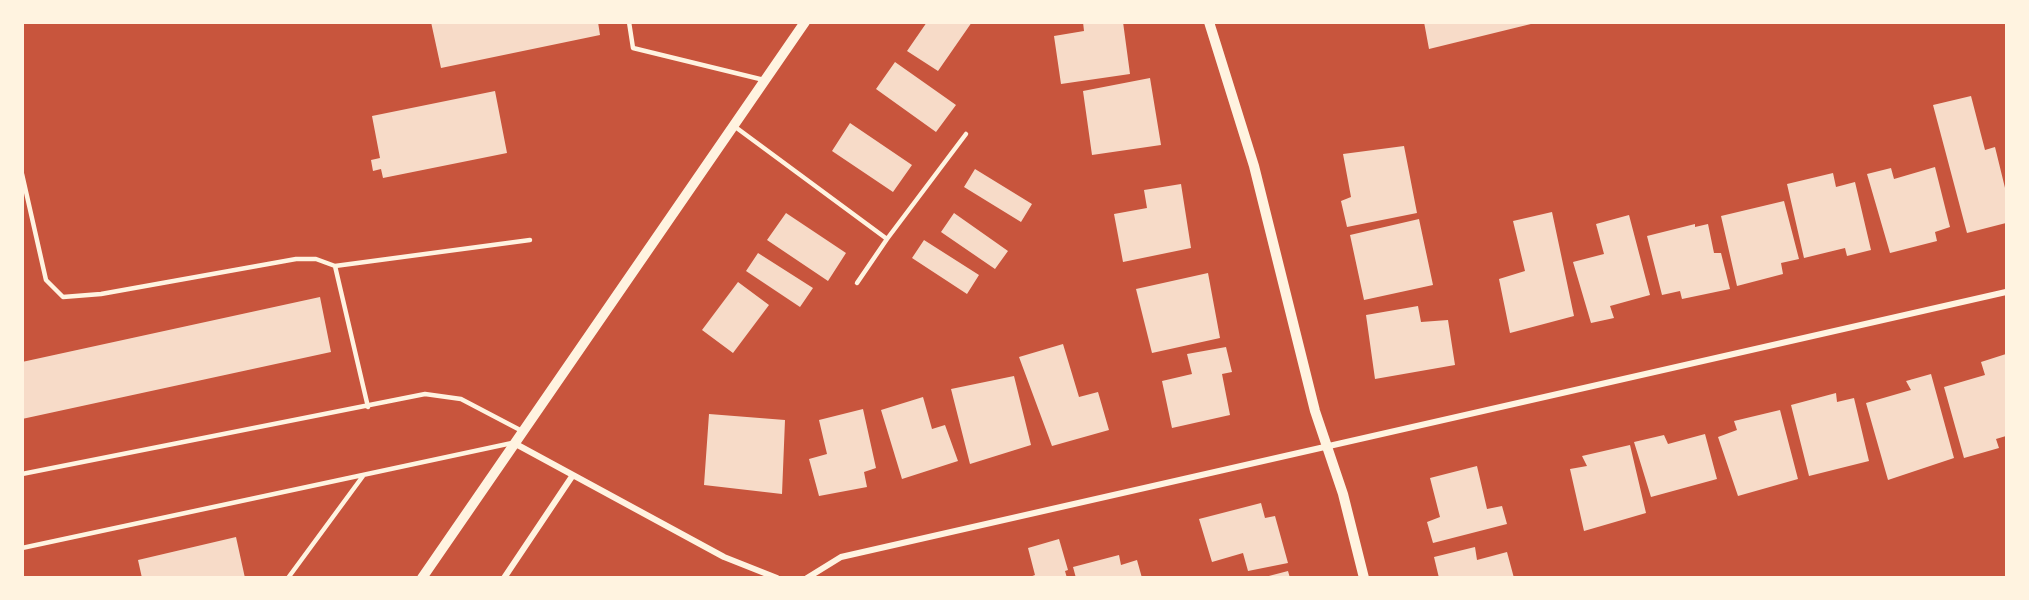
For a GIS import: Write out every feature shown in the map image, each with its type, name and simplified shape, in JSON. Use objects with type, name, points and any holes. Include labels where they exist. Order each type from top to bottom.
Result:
[{"type":"street","points":[[422,578],[804,22]]},
{"type":"street","points":[[1209,22],[1254,166],[1326,446],[1343,494],[1364,578]]},
{"type":"street","points":[[807,578],[841,556],[2007,292]]},
{"type":"street","points":[[514,443],[724,557],[777,578]]},
{"type":"street","points":[[504,578],[573,475]]},
{"type":"lane","points":[[628,22],[633,48],[764,80]]},
{"type":"lane","points":[[732,125],[887,239]]},
{"type":"lane","points":[[857,283],[966,134]]},
{"type":"lane","points":[[22,174],[46,280],[63,297],[100,294],[296,259],[316,259],[336,266],[530,240]]},
{"type":"lane","points":[[336,266],[368,407]]},
{"type":"lane","points":[[22,474],[425,394],[461,399],[522,431]]},
{"type":"lane","points":[[22,548],[514,443]]},
{"type":"lane","points":[[288,578],[364,475]]},
{"type":"building","points":[[431,22],[598,22],[600,35],[441,68]]},
{"type":"building","points":[[927,22],[972,22],[938,71],[907,51]]},
{"type":"building","points":[[1083,22],[1123,22],[1130,74],[1061,84],[1054,36],[1084,31]]},
{"type":"building","points":[[1424,22],[1535,22],[1535,23],[1429,49]]},
{"type":"building","points":[[895,62],[956,105],[936,132],[876,89]]},
{"type":"building","points":[[1150,78],[1161,145],[1092,155],[1083,91]]},
{"type":"building","points":[[495,91],[507,153],[383,178],[381,169],[373,171],[371,160],[380,158],[372,116]]},
{"type":"building","points":[[1971,96],[1985,150],[1995,147],[2006,192],[2006,223],[1967,233],[1933,105]]},
{"type":"building","points":[[850,123],[912,165],[893,192],[832,151]]},
{"type":"building","points":[[1404,146],[1417,213],[1347,227],[1341,201],[1351,197],[1343,154]]},
{"type":"building","points":[[1935,167],[1950,227],[1935,232],[1937,241],[1890,253],[1867,174],[1891,168],[1894,179]]},
{"type":"building","points":[[975,169],[1032,204],[1021,222],[964,187]]},
{"type":"building","points":[[1833,173],[1836,187],[1855,182],[1871,250],[1847,256],[1845,248],[1804,258],[1787,184]]},
{"type":"building","points":[[1181,184],[1191,248],[1123,262],[1114,214],[1147,208],[1144,190]]},
{"type":"building","points":[[1784,201],[1799,259],[1781,263],[1783,274],[1737,286],[1721,216]]},
{"type":"building","points":[[1552,212],[1574,316],[1510,333],[1499,279],[1525,271],[1513,221]]},
{"type":"building","points":[[786,213],[846,253],[828,281],[767,240]]},
{"type":"building","points":[[954,213],[1008,251],[995,269],[941,232]]},
{"type":"building","points":[[1629,215],[1650,295],[1610,306],[1614,318],[1591,323],[1573,262],[1604,254],[1596,224]]},
{"type":"building","points":[[1419,219],[1433,285],[1364,300],[1350,235]]},
{"type":"building","points":[[1695,224],[1695,227],[1708,224],[1714,253],[1721,253],[1730,289],[1682,299],[1680,291],[1662,295],[1647,236]]},
{"type":"building","points":[[924,240],[979,275],[967,294],[912,258]]},
{"type":"building","points":[[758,253],[813,288],[800,307],[746,271]]},
{"type":"building","points":[[1208,273],[1220,338],[1152,353],[1136,289]]},
{"type":"building","points":[[738,282],[769,305],[733,353],[702,330]]},
{"type":"building","points":[[320,297],[331,352],[22,419],[22,362]]},
{"type":"building","points":[[1418,306],[1421,322],[1448,320],[1455,365],[1375,379],[1366,315]]},
{"type":"building","points":[[1063,344],[1079,397],[1098,392],[1109,430],[1052,446],[1019,357]]},
{"type":"building","points":[[1226,347],[1232,372],[1222,374],[1230,415],[1172,428],[1162,381],[1192,374],[1187,354]]},
{"type":"building","points":[[2006,354],[2006,436],[1996,439],[1999,448],[1964,458],[1944,387],[1985,375],[1981,362]]},
{"type":"building","points":[[1931,374],[1954,458],[1888,480],[1866,403],[1911,390],[1906,381]]},
{"type":"building","points":[[1014,376],[1031,445],[970,464],[951,389]]},
{"type":"building","points":[[1836,393],[1837,402],[1854,398],[1869,461],[1809,476],[1791,405]]},
{"type":"building","points":[[923,397],[932,429],[945,425],[958,461],[902,479],[881,410]]},
{"type":"building","points":[[863,409],[876,468],[864,472],[867,487],[819,496],[809,459],[827,454],[819,420]]},
{"type":"building","points":[[1780,410],[1798,479],[1738,496],[1718,437],[1737,430],[1734,421]]},
{"type":"building","points":[[709,414],[785,420],[782,494],[704,485]]},
{"type":"building","points":[[1705,434],[1717,479],[1651,497],[1634,442],[1664,435],[1668,444]]},
{"type":"building","points":[[1630,445],[1646,513],[1584,531],[1570,469],[1587,466],[1582,456]]},
{"type":"building","points":[[1477,466],[1487,509],[1502,506],[1507,524],[1433,543],[1427,522],[1440,517],[1430,478]]},
{"type":"building","points":[[1261,503],[1265,518],[1275,516],[1288,563],[1248,571],[1243,553],[1212,562],[1199,519]]},
{"type":"building","points":[[236,537],[245,578],[142,578],[138,560]]},
{"type":"building","points":[[1059,539],[1068,570],[1065,571],[1067,578],[1027,578],[1035,575],[1028,548]]},
{"type":"building","points":[[1475,547],[1477,560],[1507,552],[1514,578],[1439,578],[1434,557]]},
{"type":"building","points":[[1119,555],[1121,565],[1137,560],[1142,578],[1076,578],[1073,567]]},
{"type":"building","points":[[1288,571],[1290,578],[1265,578],[1265,577]]}]
